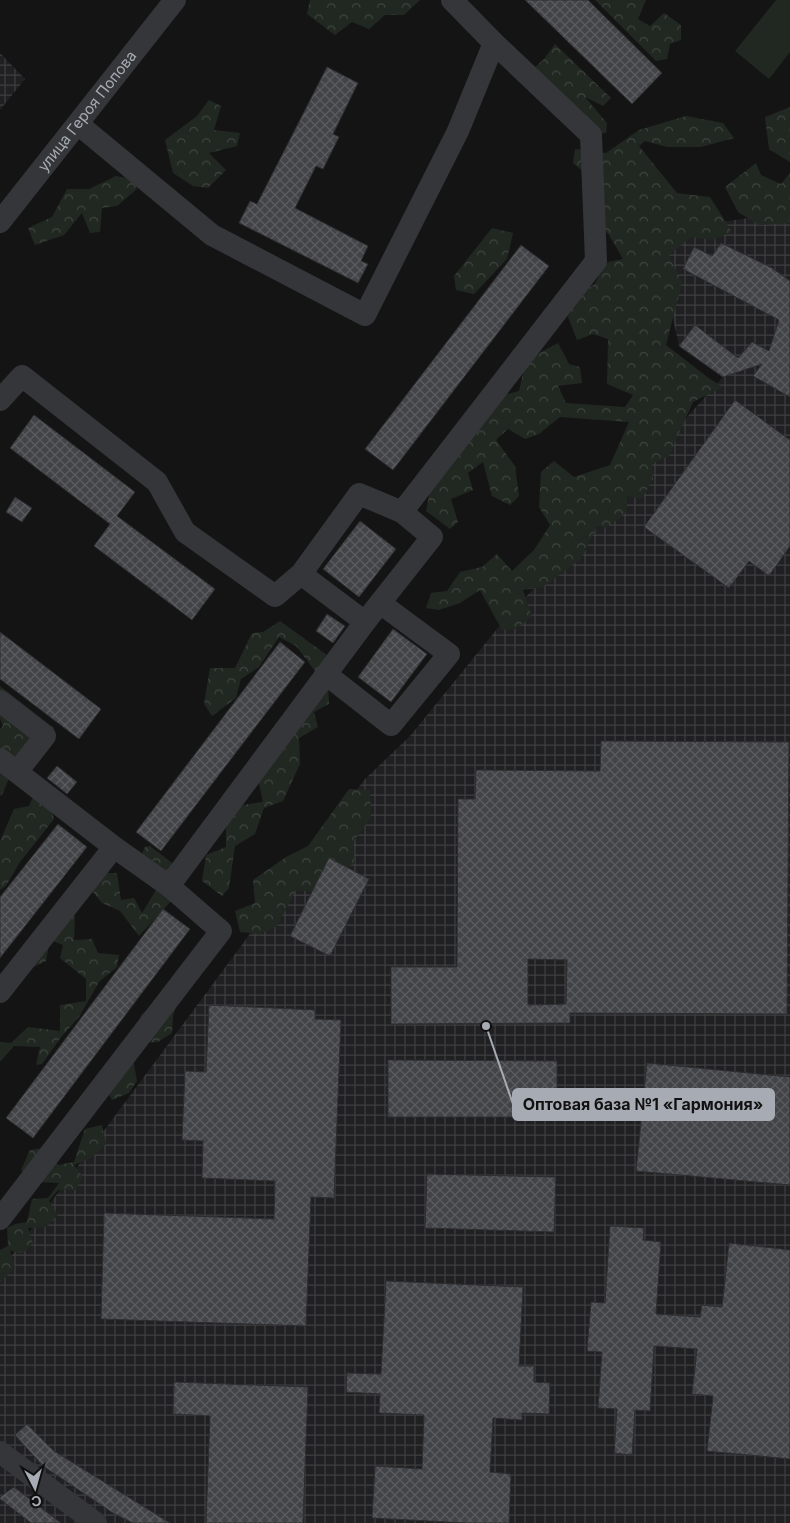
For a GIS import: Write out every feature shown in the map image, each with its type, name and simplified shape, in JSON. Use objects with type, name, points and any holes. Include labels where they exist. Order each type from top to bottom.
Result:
[{"type":"street","name":"улица Героя Попова","points":[[0,222],[175,0]]},
{"type":"street","points":[[402,512],[596,261],[591,135],[494,44],[452,0]]},
{"type":"street","points":[[78,124],[212,235],[364,315],[458,131],[494,44]]},
{"type":"street","points":[[0,400],[22,376],[157,482],[185,532],[275,596],[301,574],[359,494],[402,512],[432,537],[365,622],[169,886]]},
{"type":"street","points":[[301,574],[365,622]]},
{"type":"street","points":[[327,675],[391,725],[449,654],[380,603]]},
{"type":"street","points":[[0,702],[45,736],[8,766],[114,847],[169,886],[222,931],[0,1219]]},
{"type":"street","points":[[0,992],[114,847]]},
{"type":"street","points":[[0,1452],[96,1523]]},
{"type":"shaded area","points":[[0,53],[25,79],[0,110]]},
{"type":"shaded area","points":[[790,212],[790,1523],[0,1523],[0,1271],[364,780],[410,736],[497,629],[723,377],[679,346],[660,259],[693,226]]},
{"type":"green space","points":[[310,0],[420,0],[404,15],[385,15],[369,29],[352,22],[335,35],[307,14]]},
{"type":"green space","points":[[595,0],[646,0],[638,19],[650,26],[664,13],[681,25],[681,40],[670,44],[667,59],[656,61]]},
{"type":"green space","points":[[776,0],[790,0],[790,52],[769,79],[735,51]]},
{"type":"green space","points":[[555,44],[611,98],[603,106],[585,97],[607,123],[606,133],[596,134],[533,69],[545,58]]},
{"type":"green space","points":[[209,100],[221,106],[214,130],[240,133],[237,146],[209,153],[226,170],[208,188],[193,186],[173,173],[165,140],[197,116]]},
{"type":"green space","points":[[790,107],[790,162],[769,149],[765,117]]},
{"type":"green space","points":[[686,116],[723,123],[734,138],[701,147],[667,147],[645,141],[639,146],[677,193],[710,197],[732,232],[713,240],[691,237],[669,255],[682,283],[666,345],[723,387],[693,402],[669,456],[652,464],[653,479],[642,499],[627,496],[627,512],[606,528],[597,526],[581,559],[543,587],[523,590],[532,617],[515,629],[502,630],[480,590],[460,603],[439,610],[426,608],[431,593],[447,591],[460,572],[482,567],[497,554],[512,571],[534,550],[550,525],[539,507],[541,472],[554,461],[574,477],[610,465],[629,422],[560,417],[539,434],[525,439],[508,429],[496,440],[515,466],[519,496],[510,505],[492,496],[483,462],[468,473],[473,490],[451,499],[458,522],[450,529],[426,511],[432,480],[500,396],[519,391],[526,360],[558,343],[569,364],[580,367],[582,383],[558,386],[566,403],[625,407],[633,395],[607,384],[608,339],[593,334],[577,340],[568,317],[575,296],[595,284],[604,263],[623,259],[609,235],[587,210],[603,188],[573,163],[575,149],[606,153],[639,130]]},
{"type":"green space","points":[[756,163],[761,175],[781,184],[790,173],[790,223],[759,225],[738,212],[725,187]]},
{"type":"green space","points":[[116,176],[132,179],[137,189],[117,206],[102,208],[100,232],[90,233],[82,213],[64,235],[35,245],[28,228],[52,217],[67,189],[89,189]]},
{"type":"green space","points":[[492,228],[513,233],[507,259],[474,294],[456,290],[454,276]]},
{"type":"green space","points":[[280,621],[327,655],[329,704],[314,712],[318,727],[299,738],[300,764],[283,801],[264,808],[255,834],[235,846],[229,888],[222,896],[202,881],[206,855],[226,847],[226,826],[243,805],[263,802],[255,765],[318,675],[296,646],[279,637],[259,667],[241,679],[236,698],[212,716],[204,704],[210,668],[235,668],[252,633],[263,632]]},
{"type":"green space","points":[[0,686],[54,728],[46,750],[20,752],[0,796],[0,729],[3,726],[0,718]]},
{"type":"green space","points":[[349,789],[370,790],[371,818],[353,842],[355,863],[328,877],[320,893],[296,890],[277,926],[260,934],[240,932],[235,911],[255,903],[253,880],[286,857],[308,846]]},
{"type":"green space","points":[[34,794],[49,801],[54,819],[20,862],[6,886],[0,890],[0,841],[14,809],[29,806]]},
{"type":"green space","points":[[150,846],[176,866],[173,899],[139,936],[120,911],[102,903],[89,887],[99,873],[117,873],[121,900],[134,898],[142,913],[159,885],[142,854],[145,847]]},
{"type":"green space","points":[[53,914],[75,916],[74,940],[92,939],[98,953],[119,955],[117,967],[99,982],[79,1017],[62,1036],[42,1064],[36,1065],[40,1047],[14,1046],[0,1062],[0,1042],[11,1043],[28,1027],[60,1031],[60,1005],[86,1001],[86,979],[60,958],[63,945],[50,940],[46,961],[27,970]]},
{"type":"green space","points":[[182,988],[173,1016],[172,1033],[158,1042],[142,1043],[133,1059],[137,1081],[129,1093],[112,1100],[101,1080],[129,1055],[141,1015],[168,991]]},
{"type":"green space","points":[[102,1125],[106,1144],[93,1157],[74,1165],[83,1177],[76,1190],[58,1190],[49,1201],[58,1216],[46,1227],[28,1228],[33,1243],[23,1253],[10,1251],[15,1267],[0,1283],[0,1250],[8,1246],[7,1228],[15,1224],[27,1222],[32,1199],[48,1198],[59,1183],[33,1182],[21,1170],[30,1150],[50,1147],[58,1165],[74,1162],[85,1129]]},
{"type":"building","points":[[525,0],[588,0],[662,73],[632,104]]},
{"type":"building","points":[[327,67],[358,83],[333,134],[339,137],[323,169],[316,166],[295,208],[368,246],[361,261],[368,264],[358,283],[239,223],[250,201],[257,204]]},
{"type":"building","points":[[721,243],[772,268],[790,281],[790,397],[753,376],[762,364],[723,377],[679,346],[695,325],[738,358],[752,342],[769,351],[779,320],[683,269],[694,247],[712,256]]},
{"type":"building","points":[[521,245],[549,266],[393,470],[365,449]]},
{"type":"building","points":[[735,400],[790,440],[790,546],[769,576],[749,561],[729,588],[644,527]]},
{"type":"building","points":[[34,415],[135,492],[117,516],[215,589],[192,620],[94,546],[110,524],[10,448]]},
{"type":"building","points":[[15,497],[32,508],[22,522],[6,512]]},
{"type":"building","points":[[360,521],[396,549],[359,597],[323,569]]},
{"type":"building","points":[[327,614],[345,626],[333,643],[316,631]]},
{"type":"building","points":[[393,629],[427,654],[391,702],[358,677]]},
{"type":"building","points":[[0,632],[101,709],[79,739],[0,679]]},
{"type":"building","points":[[280,642],[305,662],[161,851],[136,832]]},
{"type":"building","points":[[601,741],[789,742],[787,1014],[570,1013],[570,1023],[391,1024],[391,967],[457,967],[458,799],[475,799],[476,770],[600,771]],"holes":[[[528,959],[567,960],[566,1004],[528,1005]]]},
{"type":"building","points":[[57,766],[77,782],[67,794],[47,778]]},
{"type":"building","points":[[58,824],[87,847],[0,958],[0,897]]},
{"type":"building","points":[[329,858],[369,879],[330,956],[290,936]]},
{"type":"building","points":[[163,909],[190,929],[33,1138],[6,1118]]},
{"type":"building","points":[[209,1005],[315,1010],[315,1019],[341,1020],[334,1198],[311,1197],[306,1326],[101,1319],[104,1213],[274,1219],[275,1181],[202,1178],[203,1141],[182,1140],[185,1071],[206,1072]]},
{"type":"building","points":[[388,1060],[557,1061],[557,1117],[388,1117]]},
{"type":"building","points":[[647,1063],[790,1077],[790,1185],[636,1171]]},
{"type":"building","points":[[427,1174],[556,1177],[554,1232],[425,1228]]},
{"type":"building","points":[[610,1226],[644,1228],[643,1240],[661,1242],[656,1314],[700,1317],[702,1305],[722,1307],[729,1243],[790,1250],[790,1459],[707,1451],[713,1396],[692,1394],[697,1349],[654,1346],[650,1411],[635,1410],[632,1455],[614,1453],[617,1409],[598,1408],[602,1352],[587,1351],[591,1302],[605,1303]]},
{"type":"building","points":[[386,1281],[523,1287],[519,1366],[534,1366],[534,1382],[550,1383],[549,1414],[522,1413],[522,1420],[493,1418],[490,1472],[511,1474],[509,1523],[467,1523],[372,1518],[375,1466],[422,1469],[424,1415],[379,1413],[380,1394],[346,1392],[347,1373],[381,1374]]},
{"type":"building","points":[[174,1382],[308,1387],[303,1523],[206,1523],[210,1416],[173,1414]]},
{"type":"building","points":[[27,1424],[54,1451],[170,1523],[133,1523],[113,1513],[43,1466],[15,1435]]},
{"type":"building","points":[[14,1487],[61,1523],[31,1523],[0,1499],[0,1497]]},
{"type":"place","name":"Оптовая база №1 «Гармония»","points":[[486,1026]]}]
